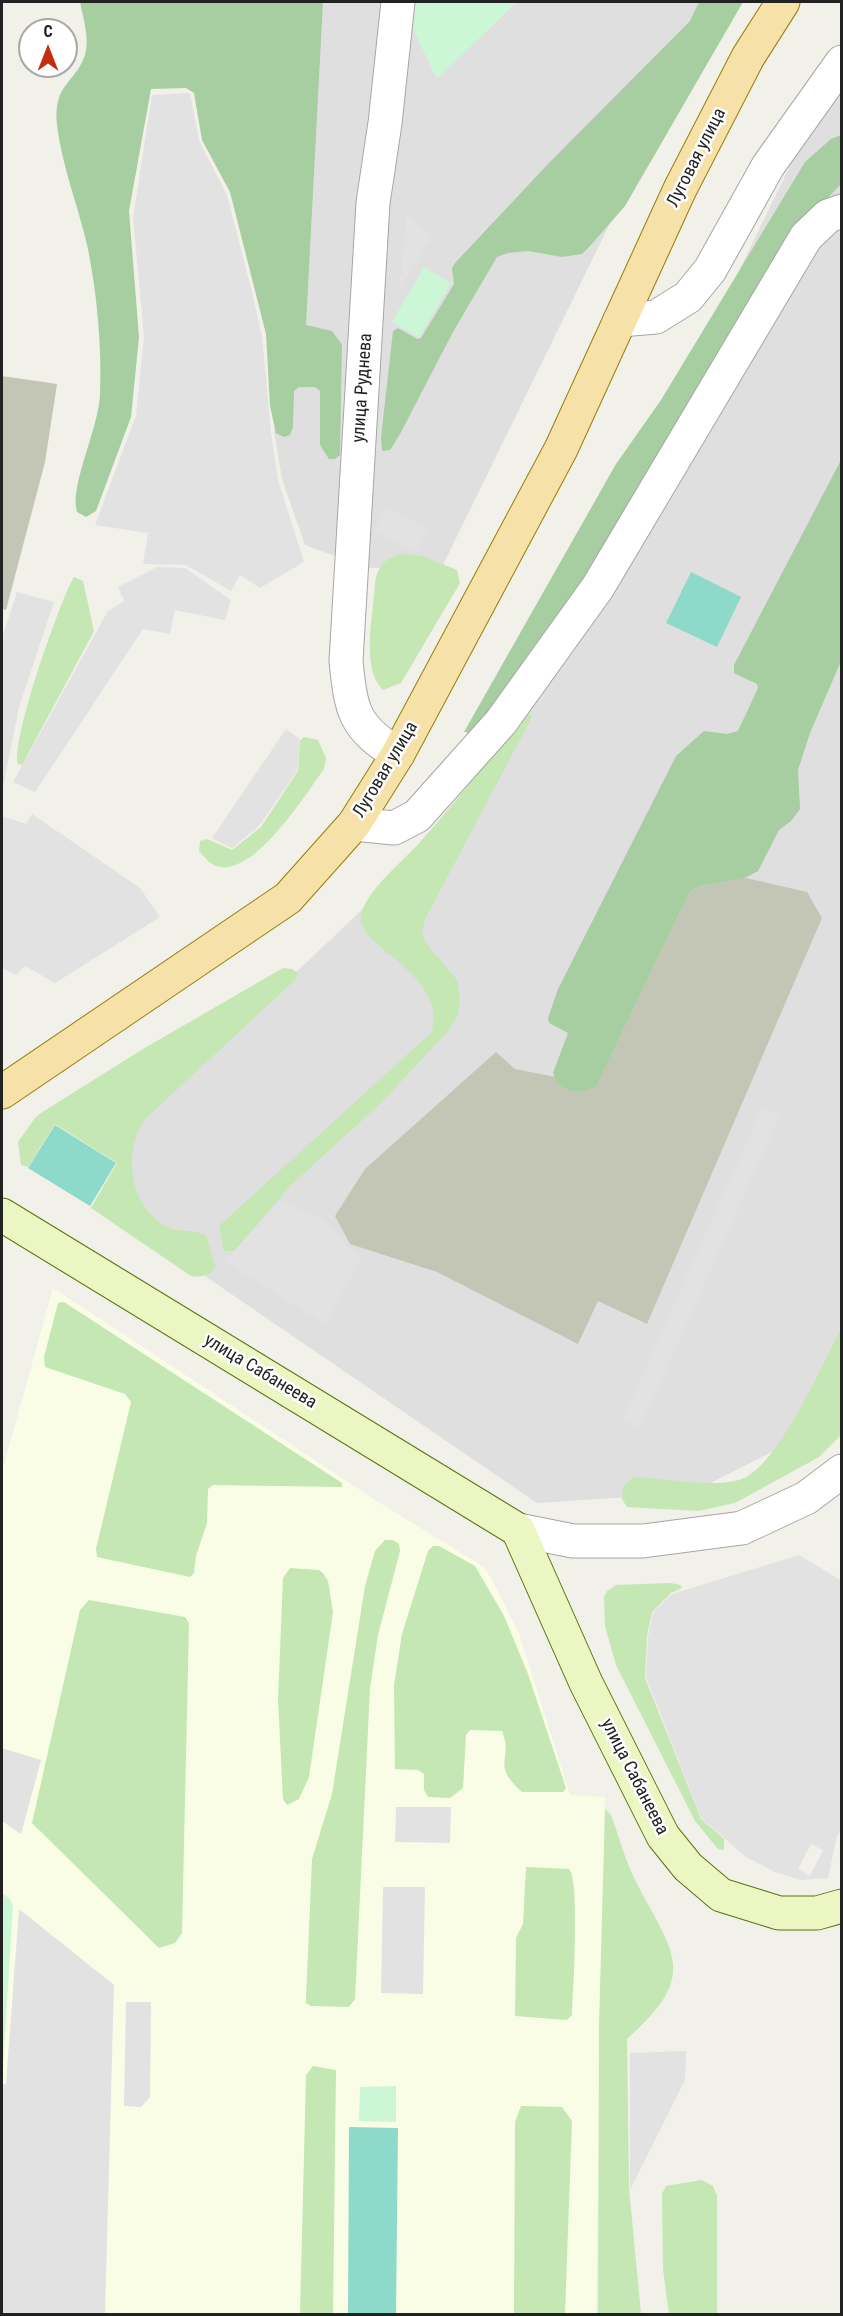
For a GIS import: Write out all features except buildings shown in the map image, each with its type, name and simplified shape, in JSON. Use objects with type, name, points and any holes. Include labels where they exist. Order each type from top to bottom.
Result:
[{"type":"main road","name":"Луговая улица","points":[[3,1086],[288,898],[354,825],[398,754],[561,449],[691,169],[748,57],[783,2]]},
{"type":"street","name":"улица Руднева","points":[[398,2],[385,123],[373,203],[346,661],[349,686],[361,725],[374,740],[398,754]]},
{"type":"street","points":[[620,320],[656,317],[688,297],[710,270],[768,166],[842,62]]},
{"type":"street","points":[[354,825],[394,828],[417,816],[501,722],[598,587],[806,237],[828,216],[842,211]]},
{"type":"street","name":"улица Сабанеева","points":[[2,1215],[518,1530],[573,1540],[643,1540],[742,1528],[806,1498],[842,1471]]},
{"type":"street","name":"улица Сабанеева","points":[[518,1530],[586,1683],[663,1836],[688,1868],[721,1895],[769,1911],[817,1913],[842,1906]]},
{"type":"shaded area","points":[[291,2],[738,2],[637,168],[442,567],[368,568],[305,545],[282,479],[274,432],[282,328]]},
{"type":"shaded area","points":[[841,61],[841,1417],[691,1493],[537,1503],[101,1205],[133,1127],[485,793]]},
{"type":"shaded area","points":[[190,93],[199,141],[227,195],[252,292],[262,336],[278,480],[304,562],[260,588],[240,575],[231,591],[186,565],[143,564],[148,533],[95,525],[136,416],[144,336],[133,218],[152,95]]},
{"type":"shaded area","points":[[407,213],[432,237],[399,288]]},
{"type":"shaded area","points":[[2,376],[57,384],[45,462],[6,610],[2,609]]},
{"type":"shaded area","points":[[387,507],[427,528],[415,552],[375,531]]},
{"type":"shaded area","points":[[157,567],[185,568],[231,600],[225,620],[175,610],[170,634],[143,629],[35,792],[13,782],[108,611],[124,601],[118,587]]},
{"type":"shaded area","points":[[691,572],[741,597],[717,647],[666,623]]},
{"type":"shaded area","points":[[17,592],[54,602],[19,707],[2,792],[2,638]]},
{"type":"shaded area","points":[[286,729],[300,739],[297,771],[259,826],[232,848],[212,838]]},
{"type":"shaded area","points":[[32,814],[140,888],[160,917],[55,983],[25,966],[16,975],[2,968],[2,816],[26,824]]},
{"type":"shaded area","points":[[742,877],[807,892],[822,918],[647,1324],[598,1301],[578,1344],[437,1272],[350,1244],[335,1216],[365,1169],[496,1052],[515,1069],[597,1085],[690,891],[701,886]]},
{"type":"shaded area","points":[[762,1108],[780,1116],[640,1428],[622,1420]]},
{"type":"shaded area","points":[[55,1125],[116,1163],[90,1206],[28,1168]]},
{"type":"shaded area","points":[[281,1201],[325,1220],[361,1259],[325,1324],[224,1261]]},
{"type":"shaded area","points":[[53,1288],[380,1503],[484,1567],[492,1580],[520,1636],[570,1795],[605,1797],[596,2314],[2,2314],[2,1472]]},
{"type":"shaded area","points":[[799,1555],[842,1581],[841,1831],[837,1835],[828,1878],[800,1880],[775,1872],[746,1857],[701,1818],[646,1677],[648,1636],[653,1612],[672,1594]],"holes":[[[811,1844],[823,1850],[810,1876],[798,1869]]]},
{"type":"shaded area","points":[[2,1748],[41,1760],[21,1834],[2,1821]]},
{"type":"shaded area","points":[[396,1807],[451,1807],[450,1843],[395,1842]]},
{"type":"shaded area","points":[[383,1887],[425,1887],[423,1994],[381,1993]]},
{"type":"shaded area","points":[[19,1909],[114,1985],[105,2314],[2,2314],[2,2085],[6,2084]]},
{"type":"shaded area","points":[[126,2002],[151,2002],[150,2097],[141,2107],[124,2106]]},
{"type":"shaded area","points":[[686,2051],[685,2080],[630,2190],[630,2053]]},
{"type":"shaded area","points":[[349,2127],[398,2128],[396,2314],[348,2314]]},
{"type":"green space","points":[[80,2],[323,2],[306,325],[332,331],[342,345],[340,455],[335,459],[329,459],[320,445],[320,391],[315,387],[299,387],[294,391],[293,427],[290,435],[284,437],[276,433],[270,406],[266,334],[230,192],[202,140],[194,93],[186,88],[151,89],[129,211],[139,337],[131,417],[96,511],[86,517],[77,512],[77,487],[95,423],[100,394],[99,339],[88,249],[63,156],[57,125],[57,111],[61,92],[71,78],[78,78],[78,69],[85,55],[87,42]]},
{"type":"green space","points":[[416,2],[517,2],[437,79],[409,21]]},
{"type":"green space","points":[[699,2],[743,2],[625,206],[582,254],[562,257],[528,251],[508,253],[497,257],[453,332],[400,434],[390,450],[382,451],[381,438],[393,331],[398,328],[417,339],[421,338],[454,284],[452,268],[456,262],[549,163],[690,21]]},
{"type":"green space","points":[[841,135],[841,184],[820,206],[576,592],[497,702],[470,733],[464,732],[616,464],[661,400],[805,162],[831,139]]},
{"type":"green space","points":[[424,267],[451,283],[419,337],[392,322]]},
{"type":"green space","points":[[841,460],[841,661],[810,733],[798,770],[800,809],[791,821],[779,830],[758,871],[747,877],[701,886],[690,891],[597,1085],[578,1091],[565,1088],[553,1073],[568,1033],[549,1023],[548,1018],[558,989],[676,756],[704,731],[727,734],[738,731],[758,688],[757,684],[734,673],[734,665]]},
{"type":"green space","points":[[402,554],[423,556],[457,570],[460,583],[401,683],[383,690],[376,680],[370,654],[375,582],[378,571],[384,563],[391,557]]},
{"type":"green space","points":[[74,577],[83,581],[94,631],[22,765],[18,764],[21,729],[38,671],[58,613]]},
{"type":"green space","points":[[525,715],[532,716],[530,721],[425,919],[422,932],[426,943],[457,980],[460,998],[458,1015],[449,1030],[381,1103],[291,1185],[234,1251],[224,1251],[219,1226],[432,1032],[433,1011],[426,993],[415,977],[372,939],[363,927],[361,915],[378,885],[414,849]]},
{"type":"green space","points":[[304,737],[318,740],[326,758],[324,769],[293,813],[279,830],[250,857],[235,865],[221,867],[211,864],[199,851],[200,841],[207,839],[232,850],[261,827],[298,771],[300,741]]},
{"type":"green space","points":[[283,968],[292,969],[298,973],[296,979],[144,1120],[133,1148],[133,1177],[144,1205],[153,1217],[165,1226],[206,1235],[215,1266],[212,1272],[198,1277],[191,1276],[91,1208],[117,1163],[55,1124],[28,1167],[21,1165],[18,1142],[41,1113],[143,1049]]},
{"type":"green space","points":[[64,1302],[342,1483],[342,1487],[213,1485],[208,1489],[207,1523],[196,1556],[194,1573],[190,1577],[97,1557],[96,1549],[131,1402],[125,1394],[45,1367],[44,1357],[58,1303]]},
{"type":"green space","points":[[841,1329],[841,1435],[819,1457],[735,1503],[698,1511],[627,1507],[622,1499],[623,1487],[633,1477],[714,1483],[739,1480],[753,1472],[783,1437],[811,1389]]},
{"type":"green space","points":[[385,1540],[393,1540],[399,1544],[400,1551],[378,1635],[370,1688],[355,1999],[349,2007],[311,2006],[306,2003],[306,1998],[312,1859],[332,1794],[365,1586],[375,1551]]},
{"type":"green space","points":[[433,1546],[439,1546],[475,1566],[504,1616],[528,1674],[566,1788],[563,1792],[522,1792],[512,1782],[505,1768],[506,1749],[502,1731],[470,1730],[466,1735],[463,1788],[450,1798],[428,1797],[424,1790],[424,1774],[418,1770],[395,1769],[394,1685],[402,1634],[428,1551]]},
{"type":"green space","points":[[290,1568],[319,1570],[323,1573],[328,1581],[333,1612],[309,1777],[299,1799],[287,1805],[283,1799],[278,1699],[283,1578]]},
{"type":"green space","points":[[671,1583],[680,1585],[682,1588],[671,1593],[652,1612],[647,1636],[645,1678],[701,1819],[724,1839],[724,1850],[718,1849],[695,1821],[616,1665],[605,1626],[604,1597],[607,1591],[616,1585]]},
{"type":"green space","points":[[89,1600],[185,1617],[189,1623],[182,1933],[175,1943],[159,1948],[32,1823],[80,1610]]},
{"type":"green space","points":[[605,1809],[611,1815],[631,1872],[669,1946],[673,1963],[672,1980],[665,1997],[650,2017],[627,2039],[629,2188],[641,2314],[598,2314],[599,2025]]},
{"type":"green space","points":[[526,1867],[569,1869],[572,1878],[575,1914],[574,1962],[572,2015],[567,2020],[515,2016],[516,1938],[523,1924]]},
{"type":"green space","points":[[2,1893],[10,1899],[13,1905],[2,2082]]},
{"type":"green space","points":[[313,2066],[336,2070],[333,2314],[300,2314],[306,2075]]},
{"type":"green space","points":[[396,2086],[396,2122],[359,2121],[360,2087]]},
{"type":"green space","points":[[521,2106],[562,2107],[572,2121],[565,2314],[514,2314],[515,2122]]},
{"type":"green space","points":[[702,2180],[713,2186],[717,2196],[717,2314],[669,2314],[663,2269],[662,2194],[666,2186]]}]
